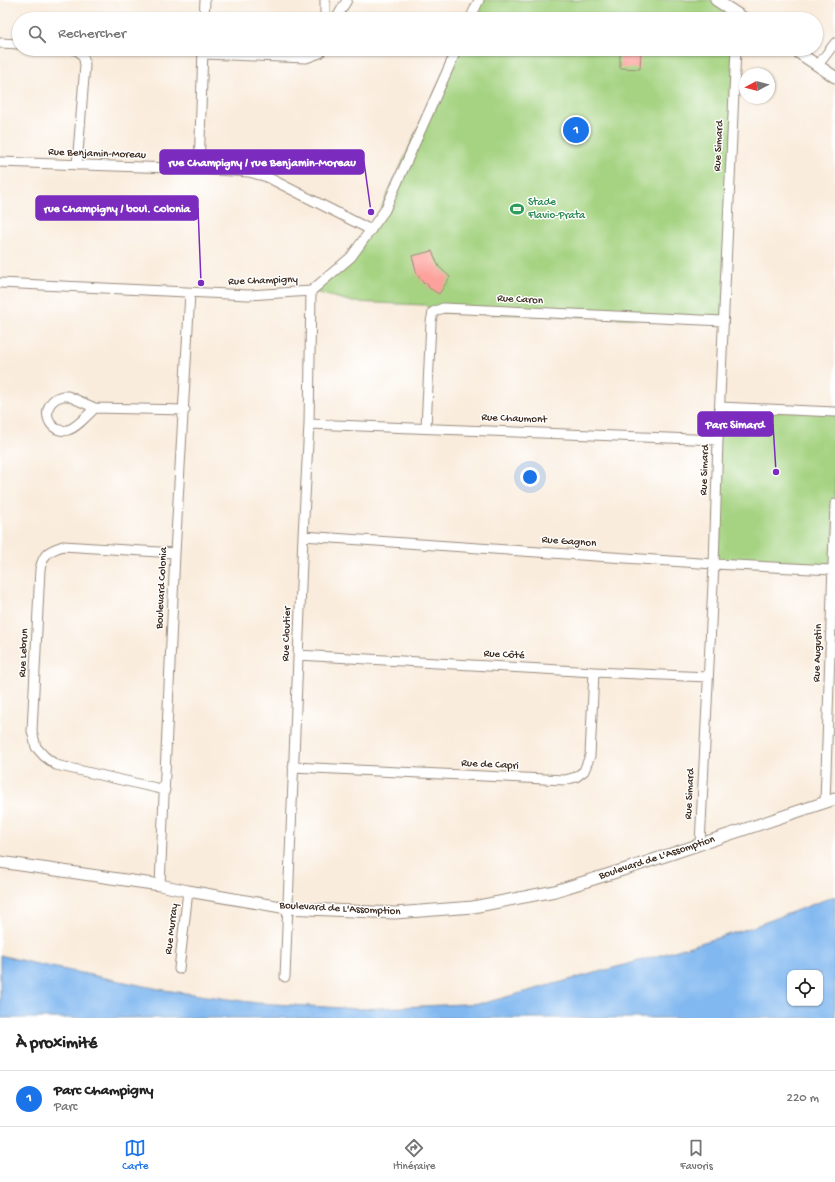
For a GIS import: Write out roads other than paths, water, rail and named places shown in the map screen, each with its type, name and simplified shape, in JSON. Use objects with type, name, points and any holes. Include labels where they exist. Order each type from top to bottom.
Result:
[{"type":"street","points":[[204,12],[205,0]]},
{"type":"street","points":[[325,0],[325,12]]},
{"type":"street","points":[[340,12],[347,0]]},
{"type":"street","points":[[473,12],[479,0]]},
{"type":"street","points":[[719,1],[733,12]]},
{"type":"street","points":[[0,43],[12,44]]},
{"type":"street","points":[[818,65],[835,43]]},
{"type":"street","points":[[78,165],[85,65],[83,56]]},
{"type":"street","points":[[199,169],[203,56]]},
{"type":"street","points":[[272,56],[306,58],[312,56]]},
{"type":"street","name":"Rue Champigny","points":[[0,284],[248,295],[311,292],[351,257],[385,210],[454,56]]},
{"type":"street","name":"Rue Simard","points":[[700,844],[714,564],[723,320],[736,56]]},
{"type":"street","points":[[803,56],[835,77]]},
{"type":"street","name":"Rue Benjamin-Moreau","points":[[0,162],[249,172],[267,177],[371,230]]},
{"type":"street","name":"Rue Cloutier","points":[[285,977],[309,424],[311,292]]},
{"type":"street","name":"Boulevard Colonia","points":[[160,885],[175,553],[185,410],[190,293]]},
{"type":"street","name":"Rue Caron","points":[[426,428],[431,322],[433,312],[443,308],[723,320]]},
{"type":"street","points":[[95,408],[74,427],[68,430],[62,430],[52,425],[47,415],[49,404],[58,397],[63,396],[68,396],[95,408],[185,410]]},
{"type":"street","points":[[720,407],[835,412]]},
{"type":"street","name":"Rue Chaumont","points":[[309,424],[718,440]]},
{"type":"street","name":"Rue Augustin","points":[[830,801],[832,570],[834,553],[835,504]]},
{"type":"street","name":"Rue Gagnon","points":[[303,536],[714,564],[832,570]]},
{"type":"street","name":"Rue Lebrun","points":[[165,790],[56,765],[44,756],[36,747],[32,731],[32,723],[40,569],[43,558],[50,550],[63,546],[175,553]]},
{"type":"street","name":"Rue Côté","points":[[298,655],[708,677]]},
{"type":"street","name":"Rue de Capri","points":[[293,767],[565,780],[576,777],[584,771],[590,756],[594,672]]},
{"type":"street","name":"Boulevard de L'Assomption","points":[[0,862],[160,885],[287,908],[395,913],[474,907],[555,891],[830,801]]},
{"type":"street","name":"Rue Murray","points":[[179,969],[188,891]]},
{"type":"water","points":[[835,896],[835,1018],[0,1018],[0,955],[164,990],[257,1003],[360,1009],[484,1003],[661,955],[750,928]]},
{"type":"place","name":"Parc Champigny","points":[[576,130]]},
{"type":"place","name":"Stade Flavio-Prata","points":[[517,209]]},
{"type":"place","name":"rue Champigny / rue Benjamin-Moreau","points":[[371,212]]},
{"type":"place","name":"rue Champigny / boul. Colonia","points":[[201,283]]},
{"type":"place","name":"Parc Simard","points":[[776,472]]}]
